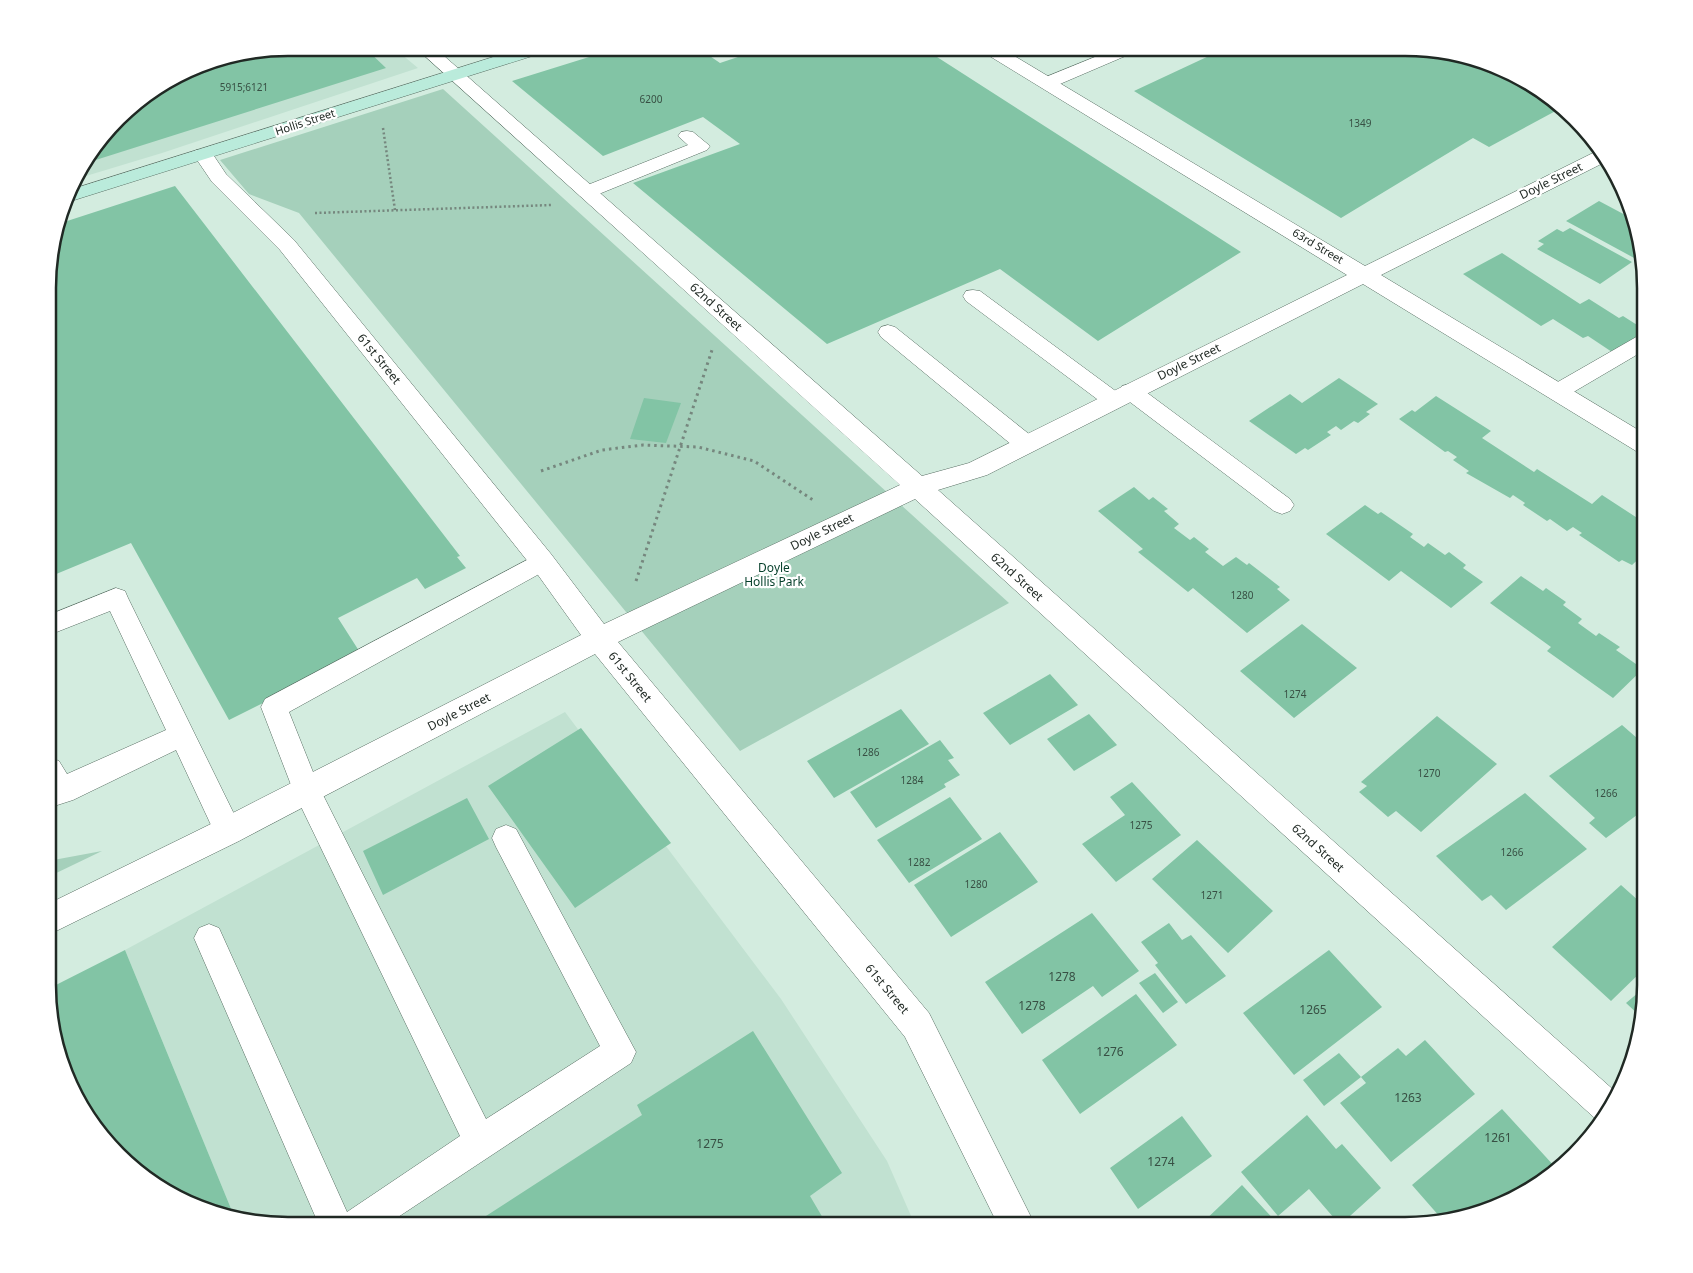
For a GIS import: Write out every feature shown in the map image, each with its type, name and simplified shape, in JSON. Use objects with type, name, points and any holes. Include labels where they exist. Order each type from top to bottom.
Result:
[{"type":"street","name":"62nd Street","points":[[435,56],[918,487],[1049,607],[1604,1104]]},
{"type":"street","name":"Hollis Street","points":[[77,194],[513,56]]},
{"type":"street","name":"63rd Street","points":[[1003,56],[1637,440]]},
{"type":"street","name":"61st Street","points":[[203,154],[219,178],[287,245],[542,562],[599,639],[917,1025],[1013,1217]]},
{"type":"street","name":"Doyle Street","points":[[56,916],[228,831],[599,639],[918,487],[978,469],[1597,158]]},
{"type":"lane","points":[[1047,82],[1110,56]]},
{"type":"lane","points":[[587,192],[701,146],[687,136]]},
{"type":"lane","points":[[973,296],[1282,505]]},
{"type":"lane","points":[[888,332],[1026,444]]},
{"type":"lane","points":[[1558,392],[1637,346]]},
{"type":"lane","points":[[480,1142],[307,790],[274,707],[542,562]]},
{"type":"lane","points":[[56,621],[116,598],[228,831]]},
{"type":"lane","points":[[56,784],[182,735]]},
{"type":"lane","points":[[368,1217],[620,1052],[506,838]]},
{"type":"lane","points":[[208,938],[332,1217]]},
{"type":"path","points":[[383,127],[395,210]]},
{"type":"path","points":[[315,213],[555,205]]},
{"type":"path","points":[[636,580],[712,350]]},
{"type":"path","points":[[541,471],[602,450],[643,445],[698,446],[754,461],[813,500]]},
{"type":"shaded area","points":[[288,56],[404,56],[418,68],[162,153],[85,176],[95,159],[114,135],[147,104],[186,80],[228,64],[258,58]]},
{"type":"shaded area","points":[[565,712],[781,999],[887,1161],[912,1217],[288,1217],[258,1215],[231,1210],[125,950]]},
{"type":"green space","name":"Doyle Hollis Park","points":[[443,89],[1009,603],[740,751],[299,213],[249,194],[220,160]]},
{"type":"green space","points":[[102,851],[56,873],[56,860]]},
{"type":"building","points":[[288,56],[373,56],[386,68],[94,160],[124,124],[159,95],[186,80],[228,64],[258,58]]},
{"type":"building","points":[[592,56],[710,56],[720,63],[741,56],[935,56],[1241,252],[1098,341],[1000,269],[827,344],[633,183],[740,144],[703,117],[603,156],[512,81]]},
{"type":"building","points":[[1209,56],[1405,56],[1435,58],[1465,64],[1493,74],[1521,87],[1555,111],[1489,147],[1473,138],[1341,218],[1134,91]]},
{"type":"building","points":[[175,186],[460,556],[457,557],[466,568],[425,589],[417,578],[338,618],[361,654],[229,720],[131,543],[56,574],[56,288],[58,258],[66,221]]},
{"type":"building","points":[[1599,201],[1624,214],[1635,258],[1566,221]]},
{"type":"building","points":[[1570,228],[1632,262],[1600,284],[1537,249],[1544,244],[1538,241],[1557,229],[1563,232]]},
{"type":"building","points":[[1502,253],[1580,304],[1589,299],[1619,318],[1623,316],[1637,325],[1637,337],[1612,352],[1588,336],[1583,338],[1553,319],[1541,326],[1463,274]]},
{"type":"building","points":[[1339,378],[1378,404],[1366,412],[1370,414],[1358,423],[1354,421],[1341,430],[1336,426],[1327,432],[1331,435],[1308,450],[1305,448],[1296,454],[1249,421],[1290,394],[1302,403]]},
{"type":"building","points":[[1436,396],[1491,431],[1482,438],[1534,472],[1537,469],[1592,504],[1602,495],[1637,518],[1637,560],[1632,565],[1622,560],[1619,562],[1579,535],[1582,533],[1573,527],[1567,531],[1550,519],[1547,521],[1523,505],[1525,503],[1513,495],[1510,498],[1466,473],[1469,471],[1453,460],[1457,457],[1448,451],[1445,452],[1399,419],[1412,410],[1415,412]]},
{"type":"building","points":[[644,398],[681,403],[666,443],[630,439]]},
{"type":"building","points":[[1134,487],[1149,500],[1153,497],[1168,509],[1164,511],[1179,524],[1174,528],[1190,540],[1194,537],[1209,549],[1205,552],[1223,566],[1236,557],[1247,565],[1249,563],[1280,587],[1277,589],[1290,600],[1247,633],[1193,588],[1188,592],[1138,552],[1143,549],[1098,511]]},
{"type":"building","points":[[1365,505],[1378,514],[1381,512],[1413,534],[1410,537],[1424,547],[1428,543],[1445,555],[1449,552],[1466,565],[1463,568],[1483,582],[1451,608],[1401,571],[1389,581],[1326,534]]},
{"type":"building","points":[[1521,576],[1543,591],[1546,588],[1566,602],[1563,605],[1582,619],[1578,623],[1596,636],[1599,633],[1620,647],[1616,650],[1637,665],[1637,675],[1613,698],[1547,651],[1551,647],[1490,603]]},
{"type":"building","points":[[1302,624],[1357,668],[1294,718],[1240,671]]},
{"type":"building","points":[[1050,674],[1078,705],[1010,745],[983,713]]},
{"type":"building","points":[[901,709],[929,744],[834,798],[807,761]]},
{"type":"building","points":[[1089,714],[1117,745],[1074,771],[1047,739]]},
{"type":"building","points":[[1437,716],[1497,764],[1421,832],[1396,811],[1388,817],[1359,792],[1367,786],[1361,782]]},
{"type":"building","points":[[1622,725],[1637,738],[1637,815],[1606,838],[1589,823],[1595,818],[1549,776]]},
{"type":"building","points":[[581,728],[671,843],[575,908],[488,786]]},
{"type":"building","points":[[940,740],[954,758],[948,760],[960,775],[944,784],[946,787],[876,828],[850,792]]},
{"type":"building","points":[[1132,782],[1181,835],[1116,882],[1082,844],[1125,815],[1110,797]]},
{"type":"building","points":[[1525,793],[1587,849],[1506,910],[1491,895],[1482,901],[1436,856]]},
{"type":"building","points":[[950,797],[982,839],[909,883],[877,840]]},
{"type":"building","points":[[467,798],[489,839],[383,895],[363,851]]},
{"type":"building","points":[[1000,832],[1038,882],[951,937],[914,885]]},
{"type":"building","points":[[1197,840],[1273,911],[1228,953],[1152,879]]},
{"type":"building","points":[[1621,885],[1637,899],[1637,976],[1611,1001],[1552,947]]},
{"type":"building","points":[[1092,913],[1139,971],[1102,997],[1093,986],[1022,1034],[985,982]]},
{"type":"building","points":[[1169,923],[1182,940],[1191,935],[1226,976],[1186,1004],[1155,965],[1158,963],[1141,942]]},
{"type":"building","points":[[125,950],[231,1210],[186,1193],[159,1178],[124,1149],[104,1126],[80,1087],[64,1045],[58,1015],[56,985]]},
{"type":"building","points":[[1329,950],[1382,1007],[1294,1075],[1243,1013]]},
{"type":"building","points":[[1155,973],[1178,1002],[1163,1013],[1139,983]]},
{"type":"building","points":[[1136,994],[1177,1045],[1080,1114],[1042,1060]]},
{"type":"building","points":[[1636,994],[1635,1012],[1626,1003]]},
{"type":"building","points":[[753,1031],[842,1173],[810,1196],[822,1217],[484,1217],[642,1115],[637,1105]]},
{"type":"building","points":[[1425,1040],[1475,1094],[1391,1162],[1340,1103],[1366,1083],[1361,1077],[1398,1048],[1406,1056]]},
{"type":"building","points":[[1339,1053],[1361,1077],[1324,1106],[1303,1080]]},
{"type":"building","points":[[1502,1109],[1552,1164],[1534,1178],[1507,1193],[1465,1209],[1438,1214],[1412,1185]]},
{"type":"building","points":[[1307,1115],[1336,1149],[1342,1144],[1381,1188],[1349,1217],[1333,1217],[1309,1189],[1278,1216],[1241,1172]]},
{"type":"building","points":[[1182,1116],[1212,1156],[1138,1209],[1110,1168]]},
{"type":"building","points":[[1242,1185],[1272,1217],[1208,1217]]}]
